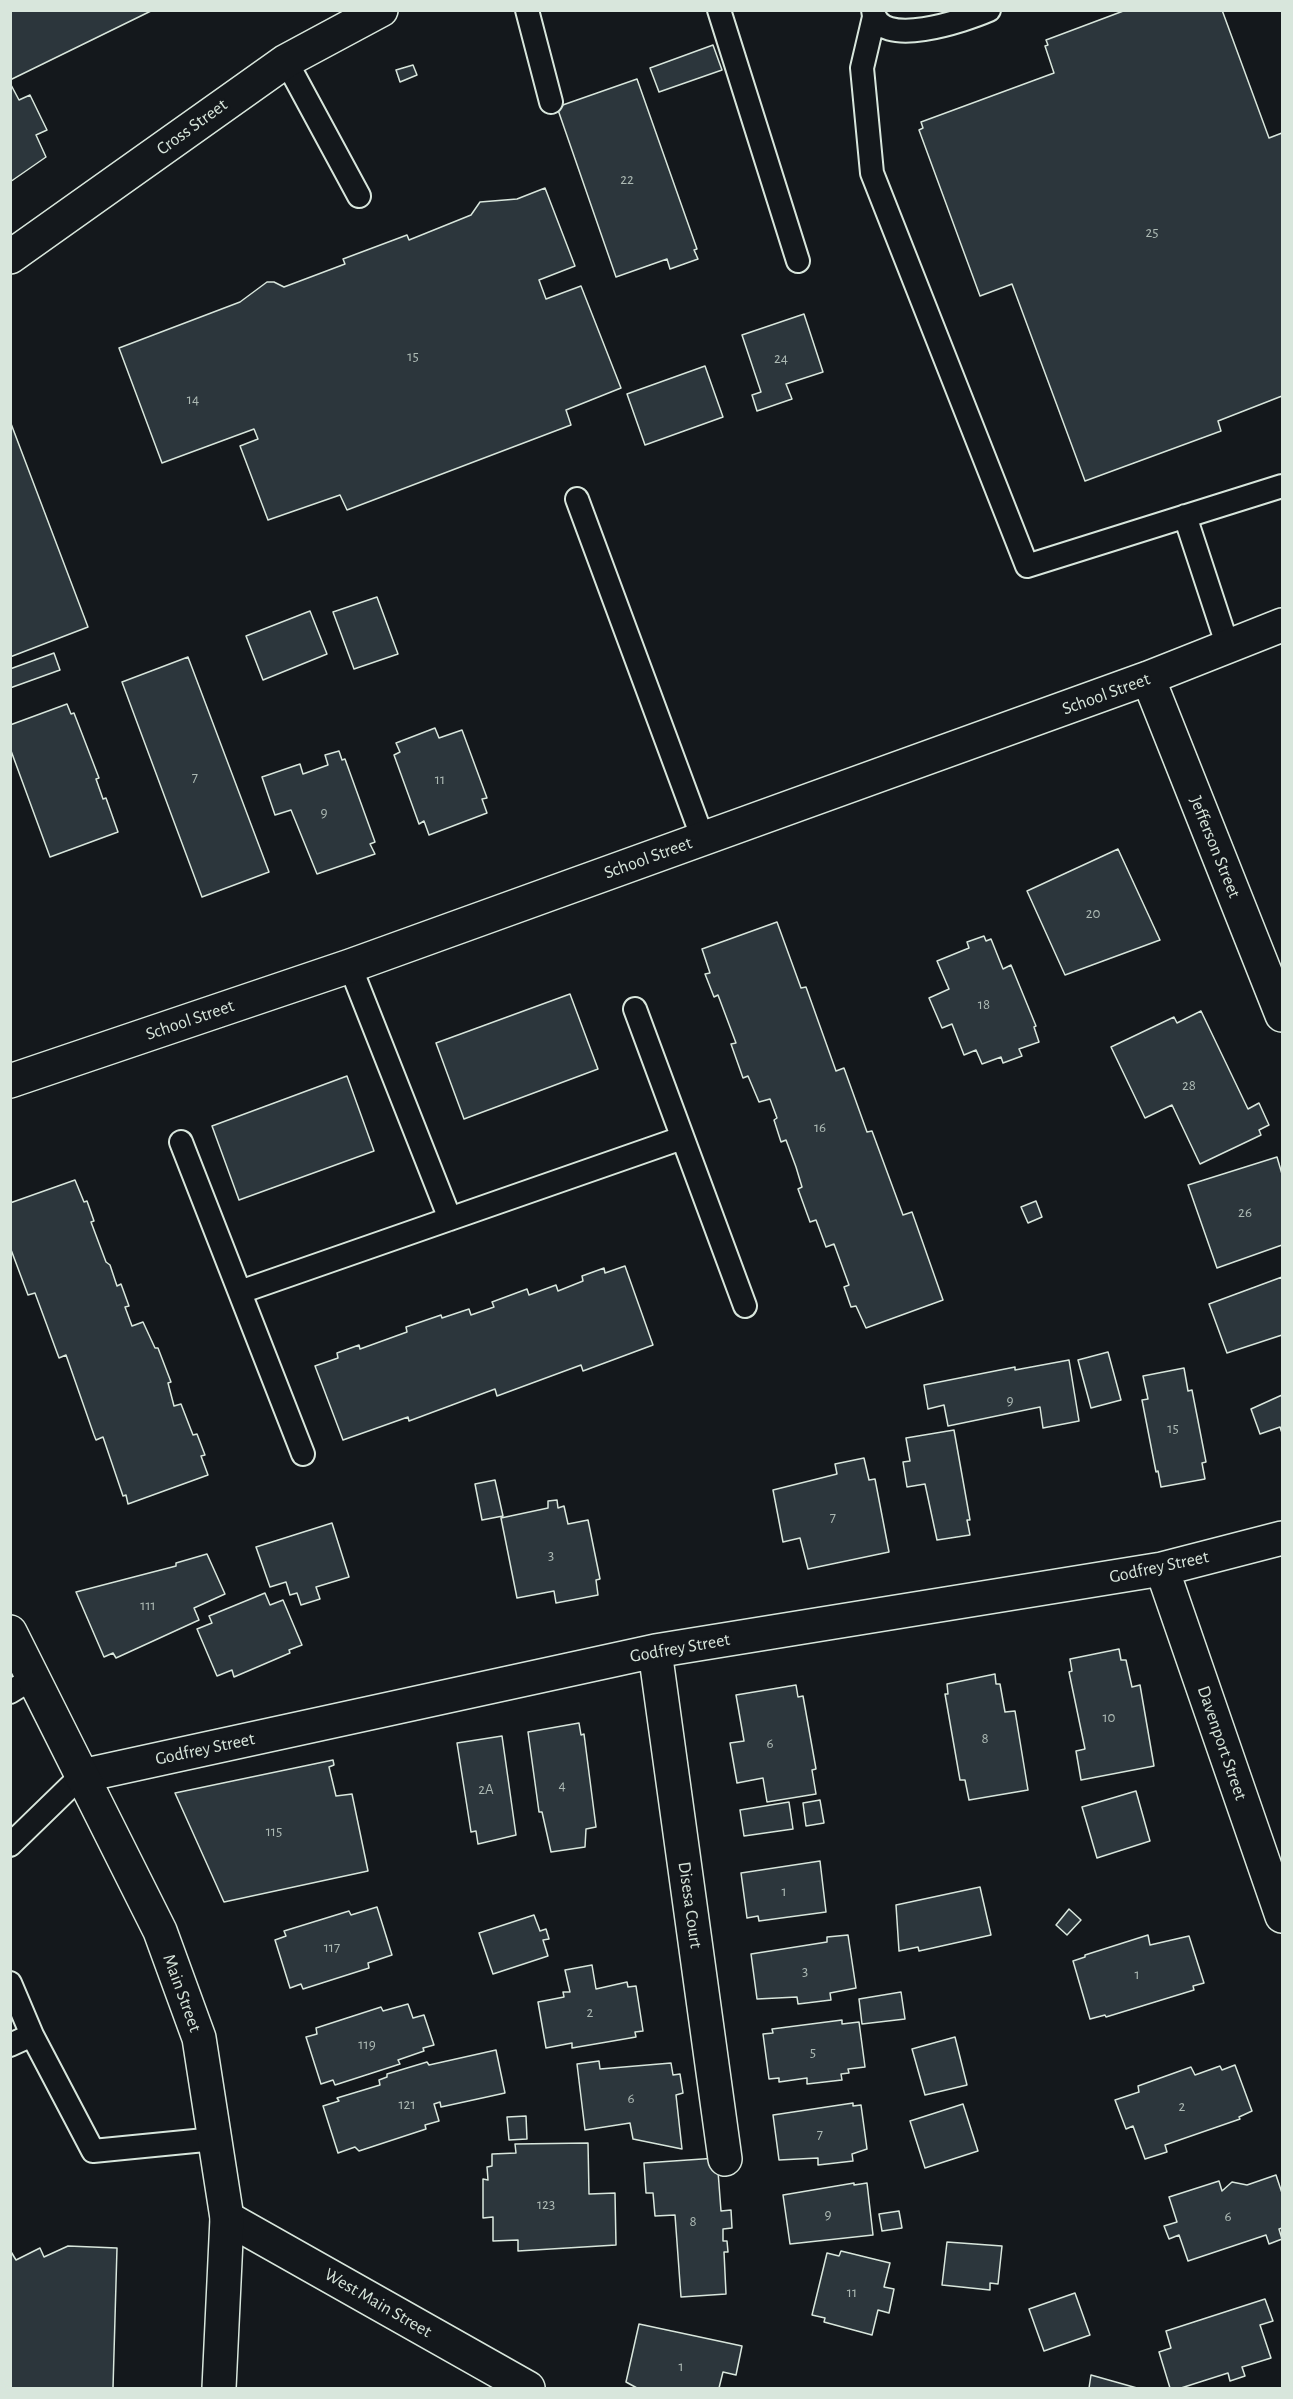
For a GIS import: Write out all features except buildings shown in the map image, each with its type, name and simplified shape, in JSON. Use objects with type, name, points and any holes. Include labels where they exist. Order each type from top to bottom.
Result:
[{"type":"street","name":"Cross Street","points":[[10,257],[286,61],[381,10]]},
{"type":"street","name":"School Street","points":[[10,1082],[350,966],[1149,678],[1282,625]]},
{"type":"street","name":"Jefferson Street","points":[[1149,678],[1282,1015]]},
{"type":"street","name":"Godfrey Street","points":[[81,1776],[655,1651],[1162,1569],[1282,1538]]},
{"type":"street","name":"Davenport Street","points":[[1162,1569],[1282,1917]]},
{"type":"street","name":"Main Street","points":[[10,1632],[22,1685],[81,1776],[160,1931],[199,2038],[227,2218],[219,2388]]},
{"type":"street","name":"Disesa Court","points":[[655,1651],[725,2159]]},
{"type":"street","name":"West Main Street","points":[[227,2218],[528,2388]]},
{"type":"lane","points":[[527,10],[551,102]]},
{"type":"lane","points":[[719,10],[798,261]]},
{"type":"lane","points":[[873,14],[882,26],[899,33],[966,20],[989,10]]},
{"type":"lane","points":[[873,14],[862,68],[872,173],[1027,566],[1282,486]]},
{"type":"lane","points":[[286,61],[359,196]]},
{"type":"lane","points":[[577,499],[703,838]]},
{"type":"lane","points":[[1185,516],[1228,647]]},
{"type":"lane","points":[[350,966],[450,1219]]},
{"type":"lane","points":[[635,1009],[745,1306]]},
{"type":"lane","points":[[240,1292],[682,1138]]},
{"type":"lane","points":[[181,1142],[303,1454]]},
{"type":"lane","points":[[10,1845],[81,1776]]},
{"type":"lane","points":[[10,1983],[32,2035],[93,2151],[215,2139]]},
{"type":"lane","points":[[10,2045],[32,2035]]}]
